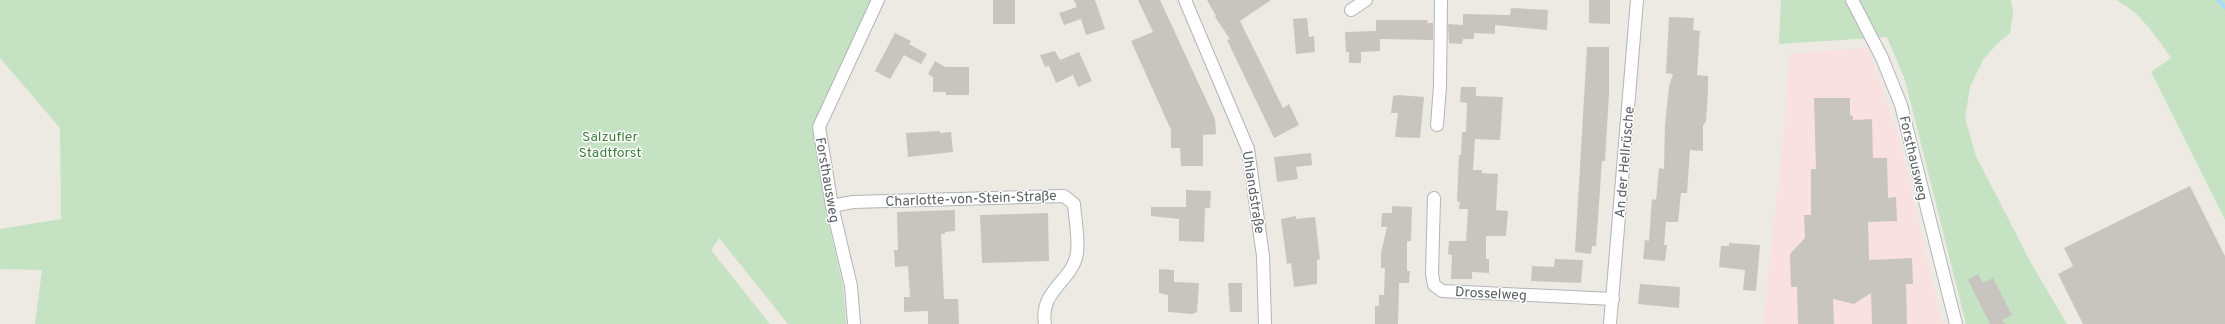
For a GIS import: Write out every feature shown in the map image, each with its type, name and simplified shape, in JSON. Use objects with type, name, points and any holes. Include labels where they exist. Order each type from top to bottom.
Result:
[{"type":"street","name":"Forsthausweg","points":[[854,324],[851,286],[832,206],[819,127],[878,0]]},
{"type":"street","name":"Uhlandstraße","points":[[1185,0],[1248,149],[1263,256],[1265,324]]},
{"type":"street","points":[[1351,10],[1366,0]]},
{"type":"street","points":[[1437,125],[1440,86],[1441,0]]},
{"type":"street","name":"An der Hellrüsche","points":[[1610,324],[1637,0]]},
{"type":"street","name":"Forsthausweg","points":[[1852,0],[1882,58],[1901,105],[1956,324]]},
{"type":"street","name":"Charlotte-von-Stein-Straße","points":[[832,206],[853,202],[1064,196],[1074,204],[1077,254],[1071,268],[1048,298],[1044,316],[1046,324]]},
{"type":"street","name":"Drosselweg","points":[[1434,198],[1432,274],[1434,285],[1442,291],[1613,299]]},
{"type":"shaded area","points":[[1868,47],[1900,141],[1942,324],[1763,324],[1785,120],[1789,54]]},
{"type":"green space","name":"Salzufler Stadtforst","points":[[0,0],[873,0],[814,124],[825,207],[843,286],[846,324],[788,324],[719,238],[711,250],[770,324],[35,324],[42,270],[0,269],[0,229],[61,219],[60,128],[0,58]]},
{"type":"green space","points":[[1781,0],[2011,0],[2013,12],[2010,33],[1997,44],[1983,60],[1970,87],[1965,118],[1976,156],[2031,263],[2067,324],[1966,324],[1905,80],[1887,37],[1779,44]]},
{"type":"green space","points":[[2116,0],[2225,0],[2225,220],[2151,72],[2171,58],[2147,25],[2133,11]]},
{"type":"building","points":[[993,0],[1015,0],[1015,24],[993,24]]},
{"type":"building","points":[[1074,0],[1095,0],[1105,29],[1086,35],[1081,19],[1064,25],[1059,13],[1077,7]]},
{"type":"building","points":[[1138,0],[1160,0],[1215,119],[1216,134],[1203,135],[1203,166],[1181,166],[1180,148],[1171,148],[1171,130],[1131,41],[1153,32]]},
{"type":"building","points":[[1207,0],[1271,0],[1240,21],[1283,108],[1289,104],[1299,125],[1274,138],[1227,40],[1230,39],[1215,17],[1216,16]]},
{"type":"building","points":[[1589,0],[1610,0],[1610,24],[1589,23]]},
{"type":"building","points":[[1511,8],[1548,10],[1547,30],[1495,25],[1495,34],[1474,33],[1474,39],[1463,39],[1462,44],[1449,43],[1448,24],[1463,25],[1463,14],[1510,15]]},
{"type":"building","points":[[1669,17],[1694,18],[1693,30],[1700,31],[1697,75],[1708,76],[1708,91],[1706,121],[1703,126],[1703,151],[1690,150],[1687,193],[1681,193],[1678,222],[1666,222],[1664,245],[1667,245],[1665,261],[1643,259],[1645,240],[1649,241],[1652,199],[1656,200],[1659,168],[1664,169],[1665,125],[1669,86],[1673,74],[1666,73]]},
{"type":"building","points":[[1307,18],[1309,37],[1314,36],[1315,52],[1296,54],[1293,19]]},
{"type":"building","points":[[1376,20],[1428,20],[1427,23],[1433,23],[1433,40],[1380,39],[1380,51],[1361,52],[1361,63],[1349,63],[1349,52],[1346,52],[1345,32],[1376,31]]},
{"type":"building","points":[[895,33],[911,41],[909,44],[927,54],[921,64],[904,55],[890,79],[875,71]]},
{"type":"building","points":[[1587,47],[1609,47],[1609,94],[1605,161],[1602,161],[1596,246],[1592,246],[1591,254],[1575,252]]},
{"type":"building","points":[[1055,51],[1060,60],[1079,52],[1092,81],[1078,87],[1073,75],[1056,83],[1049,66],[1045,67],[1040,55]]},
{"type":"building","points":[[935,61],[945,67],[969,67],[969,95],[946,95],[946,92],[933,92],[933,77],[928,74]]},
{"type":"building","points":[[1461,87],[1476,87],[1476,96],[1503,97],[1500,140],[1475,139],[1473,170],[1482,170],[1482,173],[1498,174],[1496,210],[1508,211],[1506,236],[1486,236],[1486,259],[1489,259],[1489,273],[1472,272],[1472,279],[1451,279],[1452,255],[1448,254],[1449,241],[1466,241],[1468,209],[1459,209],[1460,202],[1457,201],[1459,155],[1461,155],[1462,132],[1466,132],[1467,103],[1460,102]]},
{"type":"building","points":[[1393,96],[1424,97],[1420,138],[1395,137],[1398,113],[1391,113]]},
{"type":"building","points":[[1814,98],[1850,98],[1850,115],[1853,116],[1853,120],[1872,119],[1873,158],[1887,158],[1888,198],[1896,197],[1897,221],[1868,222],[1869,260],[1912,258],[1913,284],[1906,284],[1907,324],[1872,324],[1871,293],[1854,304],[1833,299],[1834,324],[1798,324],[1797,287],[1791,287],[1790,254],[1805,238],[1804,215],[1811,215],[1811,169],[1816,169]]},
{"type":"building","points":[[940,131],[940,133],[951,132],[953,152],[908,157],[906,133]]},
{"type":"building","points":[[1311,153],[1312,165],[1296,167],[1298,179],[1277,182],[1274,157]]},
{"type":"building","points":[[2190,186],[2225,256],[2225,324],[2083,324],[2058,274],[2073,266],[2064,248]]},
{"type":"building","points":[[1186,190],[1211,191],[1210,208],[1205,208],[1204,242],[1179,241],[1179,219],[1151,216],[1151,207],[1186,207]]},
{"type":"building","points":[[1392,206],[1412,207],[1411,241],[1407,241],[1407,271],[1410,271],[1409,283],[1399,283],[1398,324],[1375,324],[1375,306],[1379,306],[1379,295],[1384,295],[1385,268],[1381,268],[1381,253],[1387,227],[1381,227],[1382,213],[1392,213]]},
{"type":"building","points":[[955,210],[955,231],[941,234],[944,299],[958,299],[959,324],[928,324],[928,311],[904,312],[904,297],[910,297],[908,266],[895,267],[894,250],[898,250],[897,212]]},
{"type":"building","points":[[1048,213],[1049,261],[982,263],[980,215]]},
{"type":"building","points":[[1296,216],[1296,219],[1315,217],[1320,259],[1317,260],[1317,284],[1294,287],[1291,263],[1287,264],[1281,219]]},
{"type":"building","points":[[1729,243],[1760,245],[1756,291],[1743,290],[1745,270],[1719,267],[1721,246],[1729,246]]},
{"type":"building","points":[[1555,259],[1583,260],[1581,283],[1531,281],[1532,266],[1554,267]]},
{"type":"building","points":[[1159,269],[1174,270],[1174,282],[1199,283],[1197,312],[1192,314],[1168,312],[1168,295],[1159,293]]},
{"type":"building","points":[[1978,274],[1983,283],[1993,278],[2012,315],[2002,320],[2005,324],[1990,324],[1968,280]]},
{"type":"building","points":[[1228,283],[1242,283],[1242,312],[1230,312]]},
{"type":"building","points":[[1640,284],[1680,287],[1679,308],[1638,304]]},
{"type":"waterway","points":[[2218,0],[2225,7]]}]
